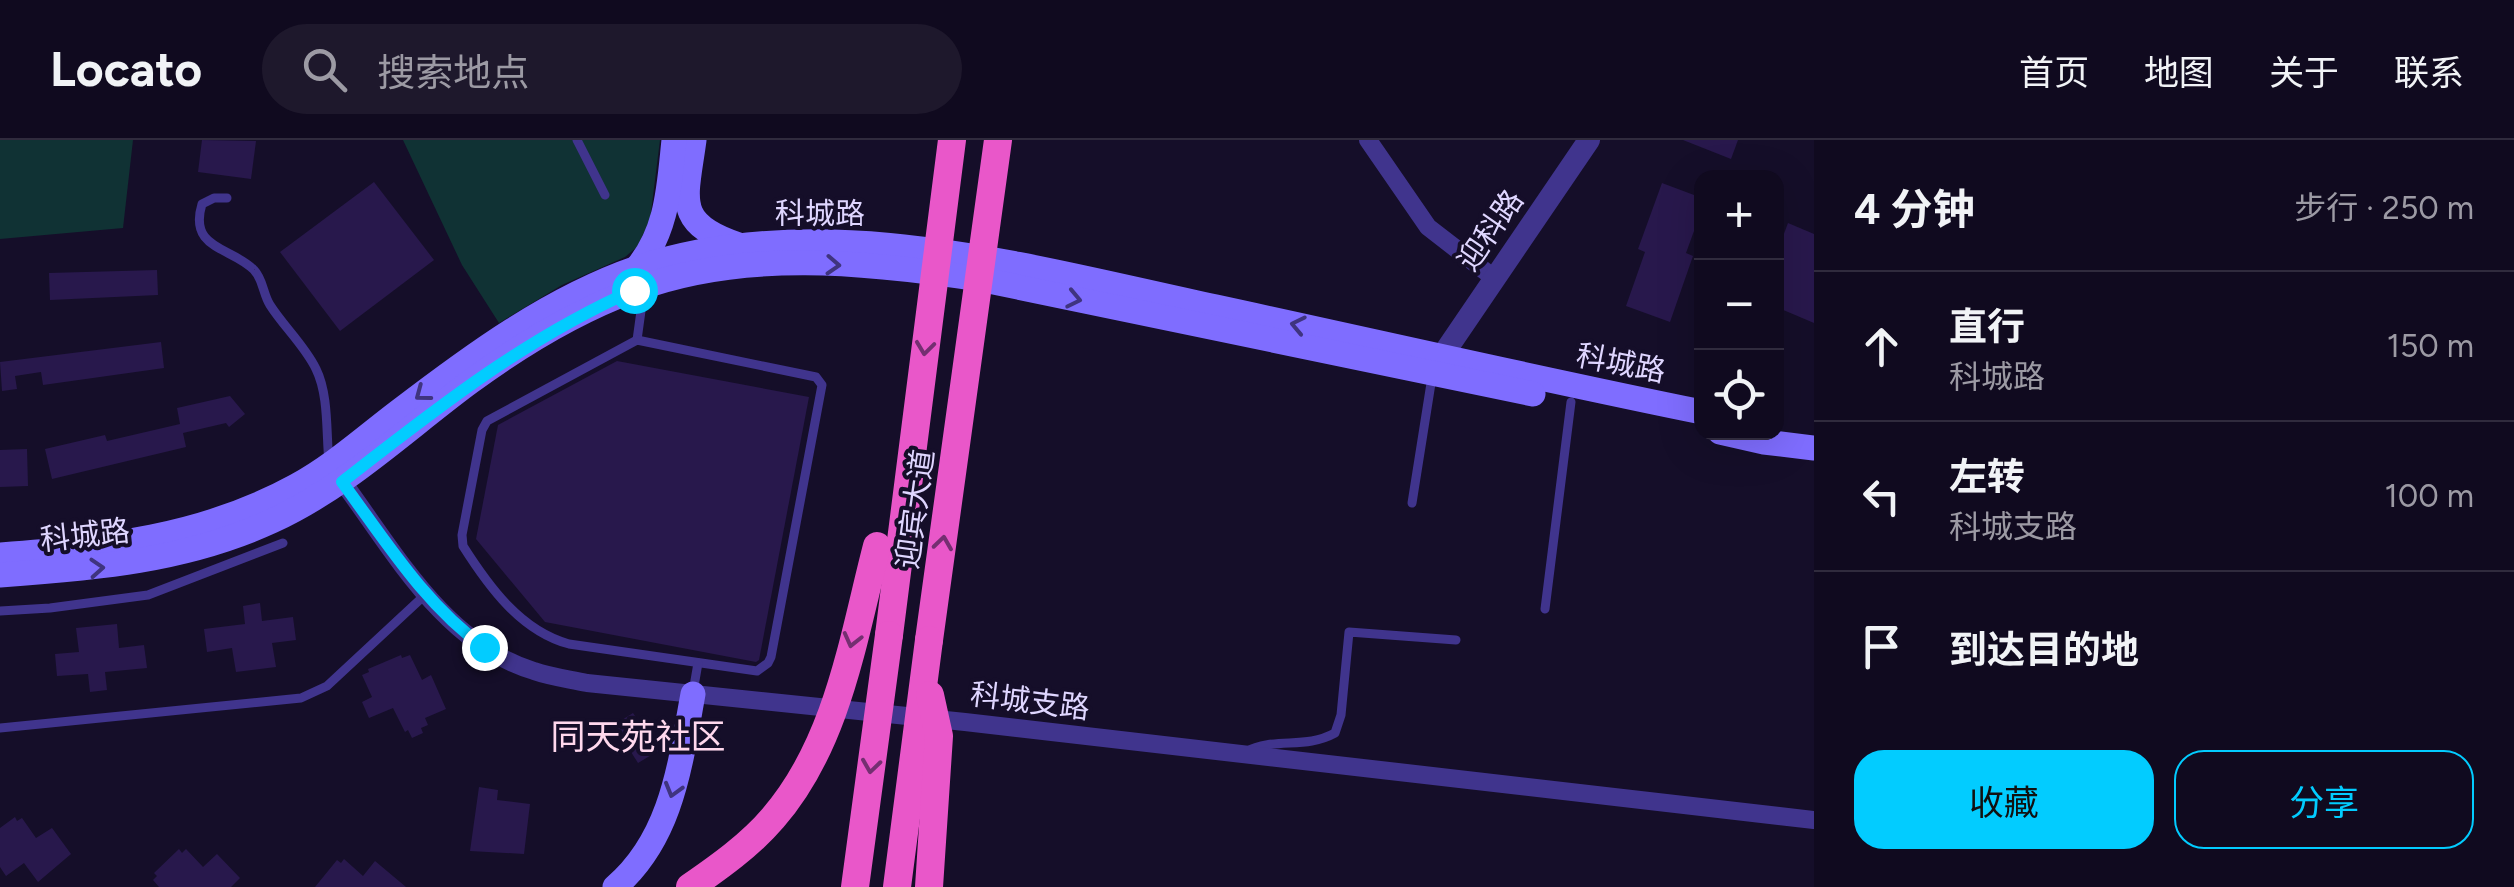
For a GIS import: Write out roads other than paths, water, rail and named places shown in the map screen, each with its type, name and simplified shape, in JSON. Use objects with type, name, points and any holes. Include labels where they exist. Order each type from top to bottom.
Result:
[{"type":"highway","name":"迎宾大道","points":[[855,887],[952,140]]},
{"type":"highway","points":[[962,140],[957,178],[962,189],[980,191],[996,152]]},
{"type":"highway","name":"迎宾大道","points":[[898,887],[996,152]]},
{"type":"highway","points":[[690,887],[724,863],[772,819],[803,777],[842,684],[877,546],[912,443]]},
{"type":"highway","points":[[925,672],[939,736],[929,887]]},
{"type":"main road","points":[[635,279],[661,228],[674,140]]},
{"type":"main road","points":[[694,140],[687,187],[690,214],[706,232],[744,247]]},
{"type":"main road","name":"科城路","points":[[0,575],[114,567],[170,556],[272,521],[506,358],[635,279],[683,256],[744,247],[858,244],[1438,365],[1694,411]]},
{"type":"main road","name":"科城路","points":[[635,279],[767,264],[936,262]]},
{"type":"main road","name":"科城路","points":[[1438,365],[1571,402],[1694,426]]},
{"type":"main road","points":[[1784,428],[1814,430]]},
{"type":"main road","points":[[1755,440],[1814,448]]},
{"type":"main road","name":"科城路","points":[[0,555],[111,547],[154,539],[336,473]]},
{"type":"main road","points":[[615,887],[646,854],[667,810],[682,758],[693,694]]},
{"type":"street","points":[[1368,140],[1428,228],[1494,278]]},
{"type":"street","name":"迎科路","points":[[1438,365],[1589,140]]},
{"type":"street","name":"科城支路","points":[[336,473],[426,594],[463,632],[508,661],[532,671],[587,682],[1814,820]]},
{"type":"lane","points":[[577,140],[606,194]]},
{"type":"lane","points":[[227,198],[214,198],[202,204],[203,234],[212,245],[256,271],[268,302],[315,366],[336,473]]},
{"type":"lane","points":[[635,279],[641,311],[637,340]]},
{"type":"lane","points":[[637,340],[816,377],[822,385],[768,664],[764,668],[750,671],[569,644],[536,631],[518,618],[462,541],[482,430],[487,421],[637,340]]},
{"type":"lane","points":[[1412,503],[1438,365]]},
{"type":"lane","points":[[1544,608],[1571,402]]},
{"type":"lane","points":[[0,611],[148,595],[283,543]]},
{"type":"lane","points":[[0,728],[302,698],[327,686],[426,594]]},
{"type":"lane","points":[[1242,754],[1264,742],[1316,743],[1335,733],[1341,715],[1349,632],[1456,640]]},
{"type":"lane","points":[[693,694],[698,664]]},
{"type":"district","name":"同天苑社区","points":[[638,737]]}]
